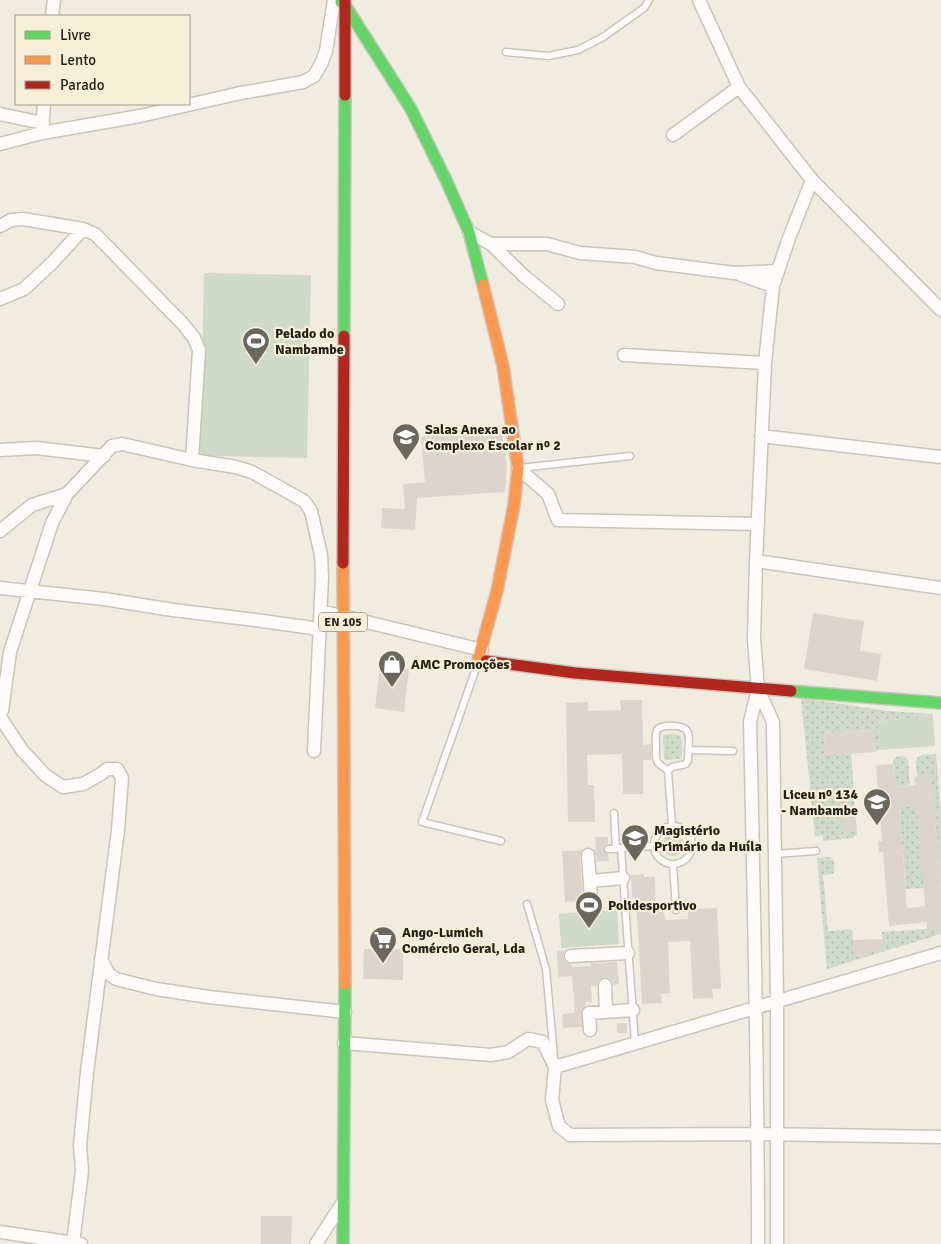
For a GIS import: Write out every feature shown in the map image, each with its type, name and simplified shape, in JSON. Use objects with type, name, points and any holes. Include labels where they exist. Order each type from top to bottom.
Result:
[{"type":"main road","points":[[341,1],[411,110],[470,232],[503,366],[518,468],[514,505],[497,591],[480,655],[575,672],[941,703]]},
{"type":"main road","name":"EN 105","points":[[341,1],[345,1012],[343,1244]]},
{"type":"street","points":[[52,15],[54,0]]},
{"type":"street","points":[[699,0],[739,87],[812,180],[941,310]]},
{"type":"street","points":[[190,105],[303,82],[314,76],[326,51],[341,1]]},
{"type":"street","points":[[673,135],[739,87]]},
{"type":"street","points":[[42,128],[44,105]]},
{"type":"street","points":[[0,144],[42,128],[140,116],[188,105]]},
{"type":"street","points":[[0,114],[42,128]]},
{"type":"street","points":[[758,1244],[758,1134],[750,722],[758,689],[754,639],[761,436],[765,363],[773,286],[789,238],[812,180]]},
{"type":"street","points":[[0,226],[12,220],[23,220],[83,229],[95,234],[183,324],[194,338],[199,350],[192,460]]},
{"type":"street","points":[[0,299],[24,289],[52,263],[83,229]]},
{"type":"street","points":[[470,232],[501,252],[524,276],[558,304]]},
{"type":"street","points":[[491,244],[547,244],[580,253],[635,257],[656,263],[734,273],[778,271]]},
{"type":"street","points":[[734,273],[773,286]]},
{"type":"street","points":[[624,355],[765,363]]},
{"type":"street","points":[[761,436],[941,457]]},
{"type":"street","points":[[0,1232],[77,1243],[82,1171],[80,1146],[87,1072],[118,830],[122,778],[117,769],[107,769],[83,784],[63,788],[45,775],[22,750],[0,715],[10,652],[52,523],[67,494],[112,446],[122,444],[192,460],[236,466],[252,472],[304,501],[311,511],[321,555],[322,577],[314,751]]},
{"type":"street","points":[[0,450],[36,448],[104,456]]},
{"type":"street","points":[[518,468],[548,494],[558,520],[758,524]]},
{"type":"street","points":[[0,532],[32,505],[67,494]]},
{"type":"street","points":[[756,562],[941,588]]},
{"type":"street","points":[[0,588],[104,599],[320,630]]},
{"type":"street","points":[[321,611],[480,655]]},
{"type":"street","points":[[758,689],[773,722],[777,1002],[777,1244]]},
{"type":"street","points":[[588,855],[592,912]]},
{"type":"street","points":[[590,881],[623,878]]},
{"type":"street","points":[[571,956],[628,953]]},
{"type":"street","points":[[555,1067],[941,953]]},
{"type":"street","points":[[101,959],[108,974],[116,980],[156,989],[209,997],[345,1012]]},
{"type":"street","points":[[605,985],[606,1012]]},
{"type":"street","points":[[590,1030],[589,1013],[633,1010]]},
{"type":"street","points":[[344,1043],[490,1055],[508,1052],[528,1039],[543,1042],[555,1067],[552,1100],[560,1126],[570,1134],[778,1134],[941,1137]]},
{"type":"street","points":[[316,1244],[343,1202]]},
{"type":"lane","points":[[506,52],[548,56],[578,50],[603,37],[644,8],[649,0]]},
{"type":"lane","points":[[518,468],[630,456]]},
{"type":"lane","points":[[480,655],[422,822],[501,841]]},
{"type":"lane","points":[[668,771],[672,767],[686,764],[688,760],[688,732],[680,726],[663,726],[656,732],[656,759],[658,764],[665,767],[668,771],[672,825]]},
{"type":"lane","points":[[688,750],[733,751]]},
{"type":"lane","points":[[614,813],[623,878],[635,1043]]},
{"type":"lane","points":[[672,825],[680,826],[690,833],[693,845],[692,852],[688,858],[683,862],[673,864],[663,862],[658,857],[654,846],[655,838],[662,828],[672,825]]},
{"type":"lane","points":[[608,849],[654,846]]},
{"type":"lane","points":[[775,854],[816,851]]},
{"type":"lane","points":[[673,864],[676,910]]},
{"type":"lane","points":[[527,904],[546,969],[555,1067]]},
{"type":"green space","name":"Pelado do Nambambe","points":[[204,273],[311,275],[307,458],[200,456]]},
{"type":"green space","points":[[801,698],[888,711],[932,714],[933,716],[878,721],[880,750],[875,752],[873,730],[824,733],[826,755],[851,753],[857,834],[853,838],[823,841],[823,835],[815,836]]},
{"type":"green space","points":[[933,716],[935,746],[880,750],[878,721]]},
{"type":"green space","points":[[667,734],[677,734],[681,737],[681,759],[664,759],[663,738]]},
{"type":"green space","points":[[936,754],[941,815],[941,891],[931,776],[917,777],[916,764],[916,760],[920,756]]},
{"type":"green space","points":[[903,756],[908,760],[910,785],[895,787],[893,761],[896,757]]},
{"type":"green space","points":[[917,805],[924,888],[906,889],[899,806]]},
{"type":"green space","points":[[673,834],[681,837],[684,845],[681,853],[673,856],[665,853],[662,845],[665,837]]},
{"type":"green space","points":[[829,857],[833,859],[835,866],[832,874],[823,875],[828,931],[852,930],[854,955],[871,954],[870,951],[883,950],[882,932],[941,928],[941,934],[827,969],[817,858]]},
{"type":"green space","name":"Polidesportivo","points":[[617,910],[619,944],[561,948],[559,914]]},
{"type":"building","points":[[501,425],[507,468],[505,492],[417,498],[415,530],[381,528],[382,508],[405,509],[403,484],[425,482],[421,437]]},
{"type":"building","points":[[813,613],[864,621],[860,651],[881,654],[877,681],[804,669]]},
{"type":"building","name":"AMC Promoções","points":[[380,665],[409,669],[404,712],[375,708]]},
{"type":"building","points":[[620,700],[642,700],[643,745],[651,744],[651,760],[643,760],[643,794],[623,794],[622,754],[587,755],[588,785],[594,785],[595,822],[568,822],[566,703],[588,702],[588,711],[621,710]]},
{"type":"building","points":[[873,730],[875,752],[826,755],[824,733]]},
{"type":"building","points":[[893,764],[895,787],[915,785],[914,777],[931,775],[941,891],[941,928],[927,929],[927,922],[889,926],[883,852],[879,853],[878,841],[882,841],[876,766]],"holes":[[[917,805],[925,906],[907,908],[899,806]]]},
{"type":"building","points":[[853,805],[855,832],[843,833],[841,806]]},
{"type":"building","points":[[595,837],[608,837],[608,844],[603,849],[608,854],[609,861],[597,862],[593,849],[596,849]]},
{"type":"building","points":[[582,850],[580,856],[583,901],[565,902],[562,851]]},
{"type":"building","points":[[644,874],[644,877],[655,877],[656,912],[664,912],[665,920],[688,919],[688,909],[717,908],[721,989],[712,989],[713,998],[693,999],[690,941],[668,942],[670,993],[661,994],[662,1003],[642,1004],[636,897],[632,898],[631,875]]},
{"type":"building","points":[[883,939],[883,950],[870,951],[871,954],[854,955],[853,940]]},
{"type":"building","name":"Ango-Lumich Comércio Geral, Lda","points":[[364,949],[403,949],[403,980],[363,979]]},
{"type":"building","points":[[566,950],[563,956],[564,960],[571,964],[572,967],[591,966],[590,963],[617,962],[619,984],[613,985],[609,978],[604,977],[598,981],[597,986],[591,986],[592,1002],[585,1002],[582,1010],[582,1027],[563,1028],[562,1014],[575,1013],[572,976],[558,977],[557,951]]},
{"type":"building","points":[[617,1023],[627,1023],[627,1033],[617,1033]]},
{"type":"building","points":[[261,1216],[292,1216],[291,1244],[261,1244]]},
{"type":"traffic: fast","points":[[341,2],[345,5],[411,109],[469,232],[483,285]]},
{"type":"traffic: fast","points":[[344,336],[345,95]]},
{"type":"traffic: fast","points":[[791,691],[941,703]]},
{"type":"traffic: fast","points":[[343,1244],[345,984]]},
{"type":"traffic: slow","points":[[483,285],[503,366],[518,468],[514,505],[497,591],[478,660],[486,661]]},
{"type":"traffic: slow","points":[[343,563],[345,984]]},
{"type":"traffic: jam","points":[[345,0],[345,95]]},
{"type":"traffic: jam","points":[[343,563],[344,336]]},
{"type":"traffic: jam","points":[[486,661],[575,673],[791,691]]},
{"type":"place","name":"Pelado do Nambambe","points":[[256,365]]},
{"type":"place","name":"Salas Anexa ao Complexo Escolar nº 2","points":[[406,461]]},
{"type":"place","name":"AMC Promoções","points":[[392,688]]},
{"type":"place","name":"Liceu nº 134 - Nambambe","points":[[877,826]]},
{"type":"place","name":"Magistério Primário da Huíla","points":[[635,862]]},
{"type":"place","name":"Polidesportivo","points":[[589,929]]},
{"type":"place","name":"Ango-Lumich Comércio Geral, Lda","points":[[383,964]]}]
